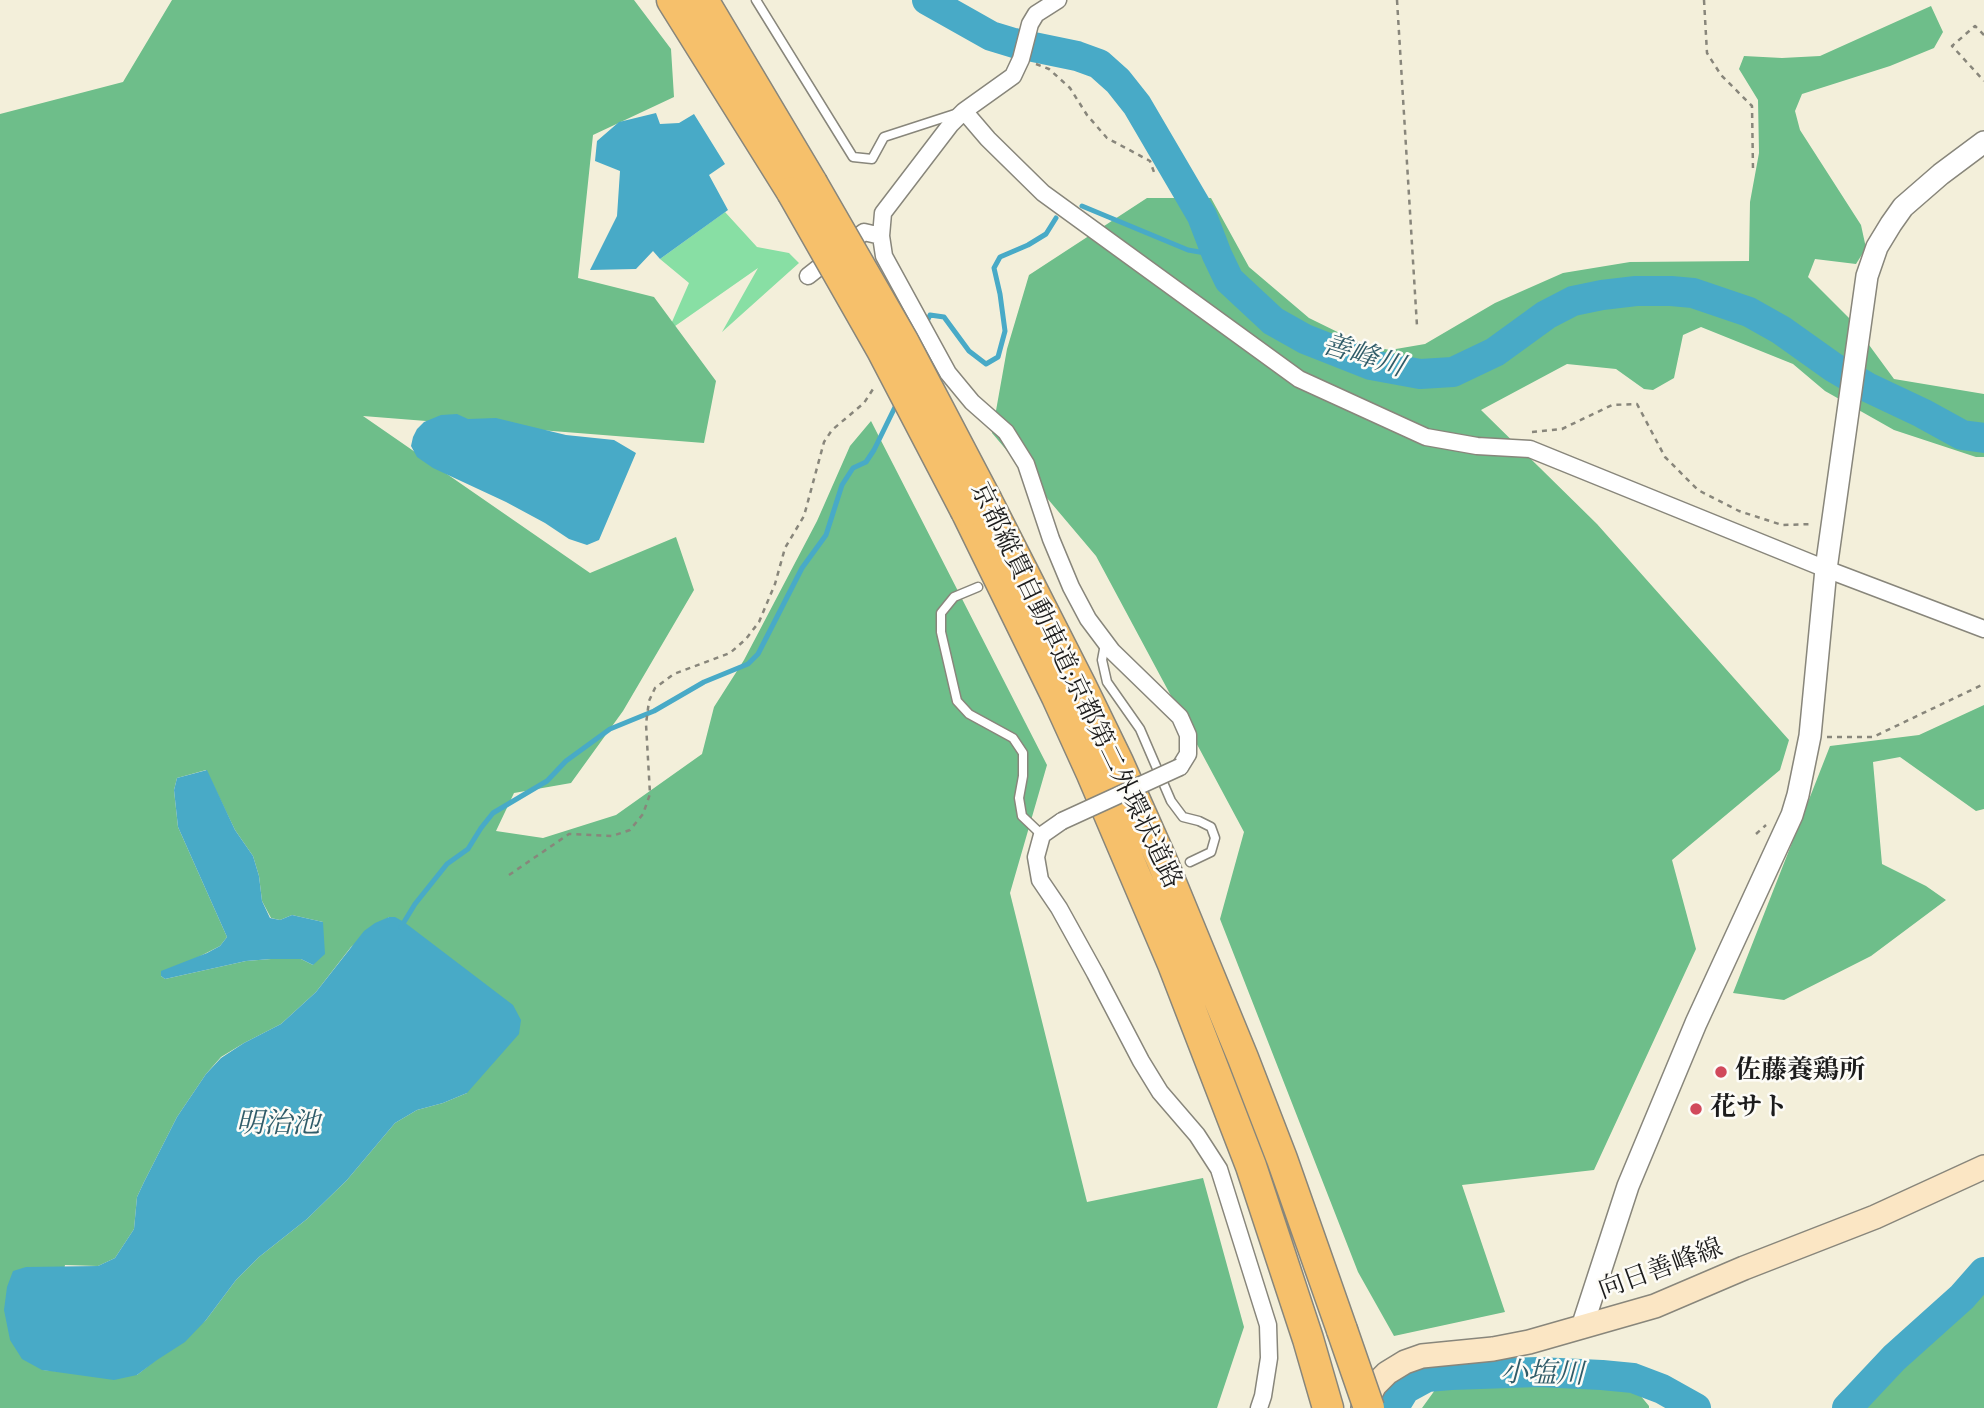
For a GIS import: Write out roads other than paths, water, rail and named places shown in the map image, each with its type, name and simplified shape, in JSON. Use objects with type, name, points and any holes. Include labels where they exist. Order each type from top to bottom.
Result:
[{"type":"highway","name":"京都縦貫自動車道;京都第二外環状道路","points":[[672,0],[802,188]]},
{"type":"highway","name":"京都縦貫自動車道;京都第二外環状道路","points":[[703,0],[802,188],[882,350],[977,506],[1092,708],[1162,861],[1267,1121],[1313,1244],[1368,1408]]},
{"type":"highway","name":"京都縦貫自動車道;京都第二外環状道路","points":[[977,506],[1173,964],[1251,1166],[1328,1408]]},
{"type":"main road","name":"向日善峰線","points":[[1363,1408],[1375,1385],[1387,1373],[1414,1359],[1529,1342],[1656,1306],[1875,1217],[1984,1167]]},
{"type":"street","points":[[1058,0],[1036,14],[1030,24],[1020,62],[1013,76],[964,111],[951,124],[883,213],[881,236],[884,256],[948,373],[972,402],[1006,432],[1026,464],[1051,539],[1088,619],[1112,651],[1180,717],[1188,735],[1188,754],[1180,768],[1062,821],[1042,835],[1036,857],[1040,880],[1059,908],[1141,1061],[1160,1091],[1197,1135],[1219,1169],[1268,1325],[1269,1358],[1259,1408]]},
{"type":"street","points":[[964,111],[988,139],[1043,193],[1299,379],[1426,437],[1476,446],[1530,449],[1826,569],[1984,629]]},
{"type":"street","points":[[1582,1327],[1628,1186],[1701,1012],[1792,815],[1804,774],[1826,569],[1867,276],[1877,247],[1903,207],[1984,142]]},
{"type":"street","points":[[808,276],[864,232],[881,236]]},
{"type":"lane","points":[[756,0],[853,157],[872,159],[884,137],[964,111]]},
{"type":"lane","points":[[978,587],[954,597],[941,613],[941,632],[957,701],[969,714],[1013,738],[1023,753],[1019,798],[1022,816],[1042,835]]},
{"type":"lane","points":[[1105,642],[1102,660],[1107,682],[1140,729],[1171,801],[1183,817],[1211,827],[1215,838],[1211,852],[1190,862]]},
{"type":"water","points":[[656,113],[660,124],[679,123],[694,114],[725,164],[709,175],[728,210],[660,259],[653,251],[636,269],[590,270],[617,216],[620,171],[595,161],[597,141],[619,122]]},
{"type":"water","points":[[457,414],[468,419],[496,418],[566,435],[614,440],[636,453],[599,540],[587,545],[569,539],[545,523],[433,468],[417,457],[411,446],[417,429],[424,422],[441,415]]},
{"type":"water","points":[[207,770],[235,830],[253,856],[262,901],[270,918],[280,920],[292,915],[323,922],[325,954],[313,965],[301,959],[271,959],[246,961],[165,979],[161,976],[161,971],[207,953],[220,946],[227,937],[178,827],[174,790],[177,778]]},
{"type":"water","name":"明治池","points":[[389,917],[404,922],[513,1005],[521,1020],[519,1034],[467,1093],[417,1110],[395,1123],[347,1180],[307,1219],[259,1257],[236,1280],[206,1320],[185,1342],[137,1375],[114,1380],[42,1370],[22,1359],[10,1340],[4,1310],[7,1287],[13,1271],[26,1267],[98,1266],[115,1258],[134,1229],[137,1197],[144,1182],[177,1117],[206,1074],[221,1058],[281,1024],[316,992],[364,931]]},
{"type":"waterway","name":"善峰川","points":[[927,0],[991,36],[1077,56],[1099,64],[1118,81],[1137,105],[1202,216],[1229,280],[1273,321],[1305,339],[1371,365],[1420,374],[1453,372],[1495,352],[1546,315],[1573,301],[1636,291],[1693,293],[1749,312],[1867,387],[1962,435],[1984,438]]},
{"type":"waterway","points":[[1082,206],[1188,250],[1217,255]]},
{"type":"waterway","points":[[916,345],[930,315],[944,317],[969,351],[986,364],[998,357],[1005,331],[994,268],[1000,257],[1046,234],[1056,218]]},
{"type":"waterway","points":[[401,927],[415,904],[447,864],[468,849],[493,813],[547,781],[566,761],[610,729],[654,711],[704,682],[748,664],[758,654],[802,568],[826,535],[842,485],[853,468],[866,462],[898,401]]},
{"type":"waterway","name":"小塩川","points":[[1847,1408],[1894,1358],[1962,1297],[1984,1272]]},
{"type":"waterway","name":"小塩川","points":[[1396,1408],[1405,1389],[1427,1377],[1538,1372],[1633,1378],[1662,1389],[1696,1408]]},
{"type":"place","name":"佐藤養鶏所","points":[[1721,1072]]},
{"type":"place","name":"花サト","points":[[1696,1109]]}]
